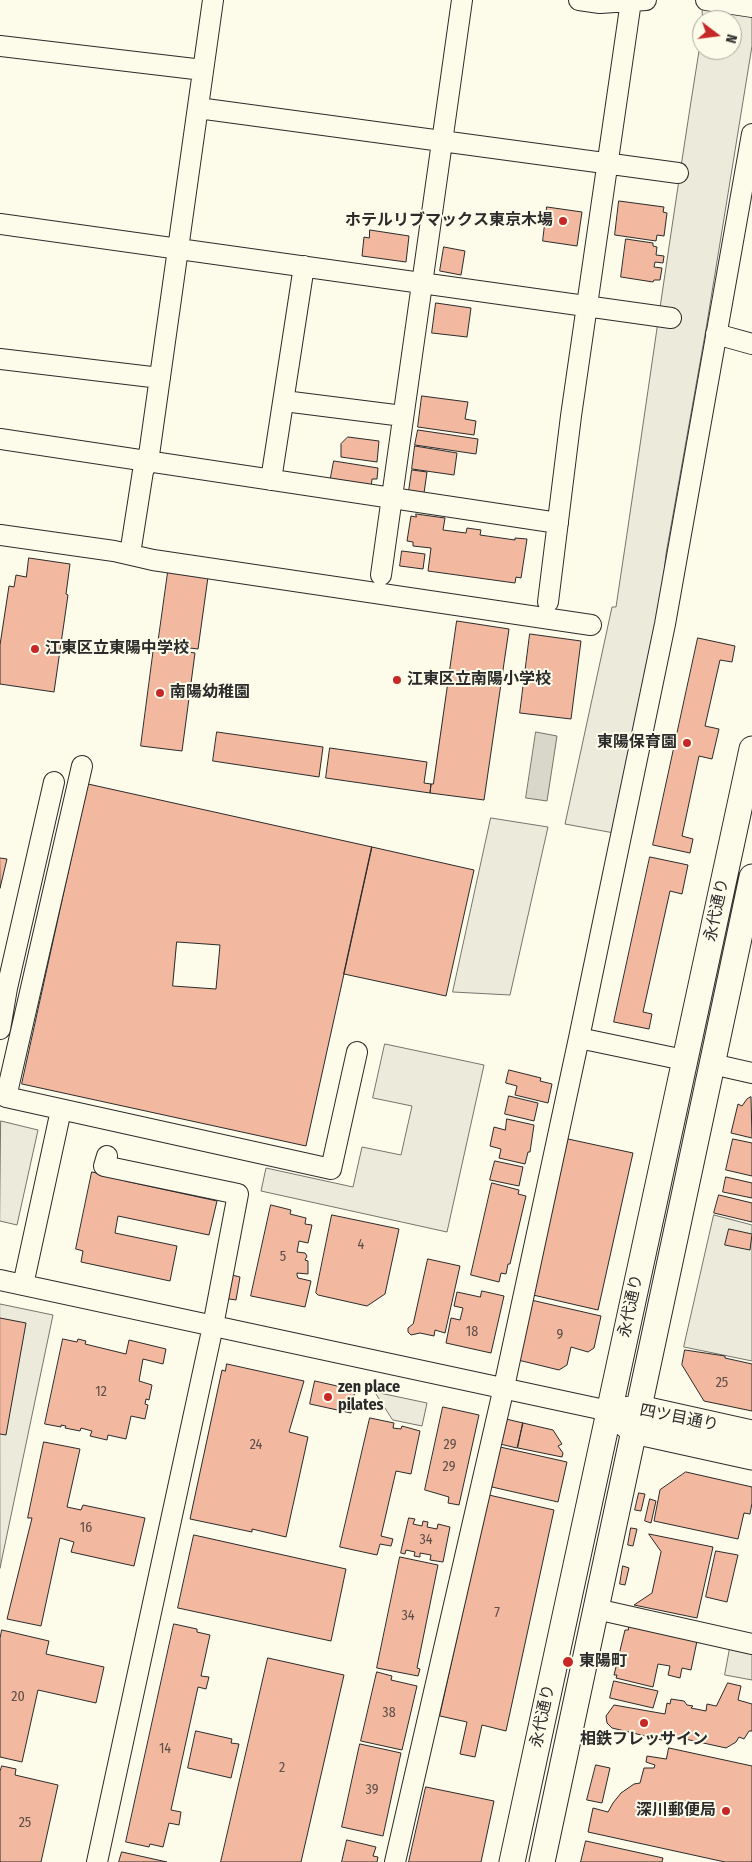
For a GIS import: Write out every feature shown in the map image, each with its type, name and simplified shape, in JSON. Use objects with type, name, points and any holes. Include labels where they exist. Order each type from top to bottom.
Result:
[{"type":"main road","name":"永代通り","points":[[512,1862],[752,750]]},
{"type":"main road","name":"永代通り","points":[[542,1862],[752,877]]},
{"type":"main road","name":"四ツ目通り","points":[[609,1411],[752,1457]]},
{"type":"main road","name":"四ツ目通り","points":[[637,1420],[752,1433]]},
{"type":"street","points":[[130,554],[143,471],[148,461],[213,0]]},
{"type":"street","points":[[381,575],[462,0]]},
{"type":"street","points":[[548,602],[571,416],[608,164],[639,1],[600,3],[579,0]]},
{"type":"street","points":[[706,0],[752,7]]},
{"type":"street","points":[[0,46],[203,70]]},
{"type":"street","points":[[198,108],[678,173]]},
{"type":"street","points":[[395,1862],[504,1387],[665,624],[752,134]]},
{"type":"street","points":[[0,224],[671,318]]},
{"type":"street","points":[[271,480],[304,266]]},
{"type":"street","points":[[716,334],[752,344]]},
{"type":"street","points":[[0,359],[160,378]]},
{"type":"street","points":[[284,401],[403,416]]},
{"type":"street","points":[[0,440],[558,524]]},
{"type":"street","points":[[0,535],[114,550],[153,560],[591,624]]},
{"type":"street","points":[[82,766],[6,1098],[331,1169],[357,1052]]},
{"type":"street","points":[[0,1029],[7,988],[54,782]]},
{"type":"street","points":[[579,1038],[684,1060]]},
{"type":"street","points":[[712,1064],[752,1073]]},
{"type":"street","points":[[23,1285],[61,1110]]},
{"type":"street","points":[[97,1862],[213,1326],[238,1194],[104,1166],[107,1156]]},
{"type":"street","points":[[0,1280],[609,1411]]},
{"type":"street","points":[[596,1609],[752,1644]]},
{"type":"shaded area","points":[[702,0],[752,0],[752,46],[706,329],[666,554],[659,620],[614,833],[565,824],[612,607],[616,607],[698,60],[742,60],[742,10],[702,10]]},
{"type":"shaded area","points":[[536,732],[557,736],[547,801],[526,798]]},
{"type":"shaded area","points":[[491,818],[548,827],[510,995],[453,992]]},
{"type":"shaded area","points":[[385,1044],[484,1065],[447,1232],[261,1191],[266,1168],[353,1187],[362,1147],[401,1155],[412,1106],[373,1098]]},
{"type":"shaded area","points":[[1,1121],[38,1130],[17,1225],[0,1221]]},
{"type":"shaded area","points":[[714,1215],[752,1225],[752,1361],[684,1347]]},
{"type":"shaded area","points":[[0,1304],[53,1315],[0,1568]]},
{"type":"shaded area","points":[[375,1392],[427,1403],[422,1426],[393,1420]]},
{"type":"shaded area","points":[[730,1648],[752,1652],[752,1680],[725,1675]]},
{"type":"building","points":[[619,201],[664,207],[663,212],[667,213],[664,236],[657,235],[656,241],[615,235]]},
{"type":"building","name":"ホテルリブマックス東京木場","points":[[547,207],[582,212],[577,246],[543,241]]},
{"type":"building","points":[[370,230],[409,236],[406,262],[362,256],[364,237],[369,238]]},
{"type":"building","points":[[626,239],[653,243],[653,246],[657,247],[656,255],[664,256],[663,263],[655,262],[654,267],[662,268],[660,280],[654,280],[653,282],[621,277]]},
{"type":"building","points":[[444,247],[465,251],[461,275],[440,271]]},
{"type":"building","points":[[436,303],[471,308],[467,337],[432,333]]},
{"type":"building","points":[[422,396],[468,402],[465,419],[476,421],[474,435],[418,427]]},
{"type":"building","points":[[418,430],[478,439],[476,454],[415,445]]},
{"type":"building","points":[[348,437],[379,441],[377,462],[341,457],[341,444]]},
{"type":"building","points":[[415,446],[457,453],[454,475],[412,469]]},
{"type":"building","points":[[334,461],[378,468],[377,479],[372,479],[371,488],[330,482]]},
{"type":"building","points":[[412,470],[427,472],[424,493],[409,491]]},
{"type":"building","points":[[416,514],[445,518],[443,530],[466,533],[467,528],[481,530],[480,535],[515,540],[515,538],[527,539],[521,578],[516,577],[515,583],[428,571],[431,548],[413,546],[413,542],[407,541],[411,516],[416,517]]},
{"type":"building","points":[[402,551],[425,554],[423,569],[400,566]]},
{"type":"building","points":[[29,558],[70,564],[66,594],[68,595],[54,692],[0,684],[0,645],[9,586],[14,587],[16,575],[26,577]]},
{"type":"building","points":[[168,572],[208,577],[198,649],[158,644]]},
{"type":"building","points":[[457,621],[509,629],[484,800],[430,793],[431,784],[433,784]]},
{"type":"building","points":[[530,634],[581,641],[571,719],[520,713]]},
{"type":"building","points":[[698,638],[735,646],[732,662],[720,660],[705,726],[719,729],[712,759],[699,756],[682,836],[693,839],[690,853],[653,845]]},
{"type":"building","points":[[154,647],[195,653],[182,751],[141,746]]},
{"type":"building","points":[[217,732],[323,747],[319,777],[213,761]]},
{"type":"building","points":[[330,748],[427,762],[424,783],[431,784],[430,793],[326,778]]},
{"type":"building","points":[[88,784],[372,847],[306,1146],[22,1084]],"holes":[[[177,942],[220,945],[216,989],[173,986]]]},
{"type":"building","points":[[372,847],[474,870],[446,996],[344,974]]},
{"type":"building","points":[[650,857],[688,865],[682,894],[670,891],[643,1012],[652,1014],[649,1029],[614,1022]]},
{"type":"building","points":[[0,858],[7,859],[0,888]]},
{"type":"building","points":[[509,1070],[541,1078],[540,1081],[552,1084],[548,1103],[515,1095],[517,1086],[506,1083]]},
{"type":"building","points":[[509,1096],[538,1103],[534,1121],[505,1114]]},
{"type":"building","points":[[751,1097],[752,1138],[731,1133],[738,1104],[742,1106]]},
{"type":"building","points":[[507,1119],[534,1125],[530,1152],[528,1152],[525,1164],[499,1158],[501,1149],[490,1146],[494,1127],[505,1130]]},
{"type":"building","points":[[568,1139],[633,1153],[598,1310],[533,1295]]},
{"type":"building","points":[[733,1139],[752,1143],[752,1176],[726,1170]]},
{"type":"building","points":[[495,1161],[523,1167],[519,1186],[490,1180]]},
{"type":"building","points":[[92,1172],[217,1201],[209,1235],[118,1216],[115,1233],[177,1246],[170,1281],[81,1262],[83,1251],[76,1249]]},
{"type":"building","points":[[726,1177],[752,1183],[752,1198],[723,1192]]},
{"type":"building","points":[[492,1183],[519,1190],[518,1194],[526,1196],[510,1264],[508,1264],[506,1274],[501,1273],[499,1282],[471,1275]]},
{"type":"building","points":[[719,1195],[752,1203],[752,1222],[714,1213]]},
{"type":"building","points":[[271,1205],[291,1210],[290,1214],[306,1218],[305,1224],[312,1225],[308,1243],[299,1241],[297,1252],[305,1253],[307,1256],[305,1260],[308,1261],[308,1274],[297,1273],[298,1278],[311,1281],[305,1307],[251,1296]]},
{"type":"building","points":[[332,1215],[399,1229],[385,1294],[367,1306],[316,1293]]},
{"type":"building","points":[[729,1229],[752,1234],[750,1250],[725,1245]]},
{"type":"building","points":[[428,1259],[460,1266],[445,1333],[435,1330],[434,1336],[420,1333],[411,1335],[408,1332],[408,1328],[413,1324]]},
{"type":"building","points":[[228,1274],[240,1277],[236,1300],[223,1298]]},
{"type":"building","points":[[482,1291],[504,1296],[491,1353],[446,1343],[451,1318],[460,1320],[463,1308],[454,1306],[457,1292],[480,1297]]},
{"type":"building","points":[[531,1300],[601,1316],[594,1348],[588,1352],[571,1347],[567,1365],[559,1370],[518,1360]]},
{"type":"building","points":[[0,1318],[26,1323],[6,1435],[0,1434]]},
{"type":"building","points":[[63,1339],[77,1342],[78,1339],[86,1341],[85,1344],[126,1354],[129,1340],[166,1349],[163,1364],[143,1359],[139,1381],[152,1385],[149,1400],[146,1399],[145,1404],[148,1405],[145,1419],[131,1416],[126,1439],[108,1435],[107,1440],[90,1436],[92,1431],[81,1428],[80,1431],[65,1428],[66,1426],[61,1425],[61,1427],[45,1424]]},
{"type":"building","points":[[685,1350],[725,1356],[725,1358],[752,1364],[752,1411],[704,1401],[682,1365]]},
{"type":"building","points":[[227,1364],[304,1381],[289,1432],[308,1437],[286,1537],[252,1529],[252,1532],[190,1519],[222,1370],[225,1371]]},
{"type":"building","points":[[315,1381],[355,1390],[351,1413],[310,1404]]},
{"type":"building","points":[[443,1407],[479,1415],[459,1505],[448,1503],[449,1497],[425,1490]]},
{"type":"building","points":[[370,1418],[394,1423],[393,1428],[401,1429],[402,1426],[420,1431],[411,1474],[396,1471],[381,1536],[393,1539],[391,1546],[380,1544],[377,1555],[340,1547]]},
{"type":"building","points":[[506,1419],[523,1423],[517,1448],[500,1444]]},
{"type":"building","points":[[523,1423],[553,1430],[562,1444],[558,1446],[563,1453],[562,1457],[518,1448]]},
{"type":"building","points":[[44,1442],[80,1449],[67,1507],[81,1510],[83,1505],[145,1518],[134,1566],[71,1552],[74,1542],[60,1538],[41,1626],[7,1619],[32,1518],[28,1518]]},
{"type":"building","points":[[500,1447],[567,1462],[558,1502],[492,1487]]},
{"type":"building","points":[[686,1472],[752,1487],[750,1514],[744,1513],[738,1539],[654,1521],[660,1490]]},
{"type":"building","points":[[639,1493],[645,1494],[641,1511],[635,1510]]},
{"type":"building","points":[[489,1495],[554,1510],[506,1731],[482,1725],[475,1757],[460,1754],[467,1722],[440,1716]]},
{"type":"building","points":[[650,1499],[656,1501],[651,1523],[645,1521]]},
{"type":"building","points":[[409,1518],[415,1519],[413,1524],[422,1526],[423,1521],[428,1522],[427,1527],[437,1529],[438,1524],[450,1527],[443,1562],[430,1560],[431,1555],[420,1553],[420,1557],[414,1556],[415,1552],[406,1550],[405,1554],[401,1553]]},
{"type":"building","points":[[631,1528],[637,1529],[633,1546],[628,1545]]},
{"type":"building","points":[[649,1534],[713,1547],[697,1618],[634,1605],[652,1593],[661,1552]]},
{"type":"building","points":[[194,1535],[346,1569],[331,1641],[178,1608]]},
{"type":"building","points":[[716,1551],[738,1555],[727,1602],[706,1597]]},
{"type":"building","points":[[400,1557],[438,1565],[417,1668],[420,1669],[418,1676],[377,1668]]},
{"type":"building","points":[[623,1566],[629,1568],[625,1585],[620,1584]]},
{"type":"building","points":[[174,1624],[197,1629],[197,1632],[210,1635],[201,1676],[209,1677],[206,1689],[198,1687],[171,1810],[181,1812],[179,1825],[169,1823],[163,1847],[150,1844],[149,1847],[126,1842]]},
{"type":"building","points":[[629,1626],[697,1641],[691,1670],[682,1668],[680,1678],[668,1675],[670,1666],[658,1664],[653,1687],[616,1678],[617,1675],[614,1675],[625,1630],[628,1630]]},
{"type":"building","points":[[2,1630],[49,1641],[46,1654],[104,1667],[96,1703],[38,1690],[22,1762],[0,1757],[0,1639]]},
{"type":"building","points":[[268,1658],[344,1675],[301,1862],[221,1862]]},
{"type":"building","points":[[377,1672],[392,1676],[391,1680],[417,1686],[402,1750],[361,1741]]},
{"type":"building","points":[[614,1681],[658,1691],[653,1708],[610,1698]]},
{"type":"building","points":[[728,1683],[741,1686],[738,1700],[752,1704],[752,1731],[749,1731],[744,1739],[739,1737],[736,1742],[726,1748],[667,1735],[666,1741],[612,1728],[607,1723],[606,1716],[614,1705],[665,1714],[667,1703],[670,1704],[671,1699],[684,1701],[687,1705],[693,1706],[691,1708],[706,1711],[707,1704],[716,1706]]},
{"type":"building","points":[[196,1731],[232,1739],[231,1743],[239,1744],[231,1778],[188,1768]]},
{"type":"building","points":[[360,1744],[401,1753],[383,1836],[342,1827]]},
{"type":"building","points":[[669,1748],[752,1766],[752,1862],[725,1862],[588,1832],[593,1808],[608,1812],[621,1793],[634,1784],[640,1783],[644,1768],[654,1768],[655,1765],[646,1762],[647,1756],[666,1759]]},
{"type":"building","points":[[596,1765],[610,1768],[602,1803],[587,1800]]},
{"type":"building","points":[[2,1766],[16,1769],[15,1775],[58,1785],[41,1862],[0,1862],[0,1772]]},
{"type":"building","points":[[426,1787],[494,1801],[481,1862],[409,1862]]},
{"type":"building","points":[[347,1840],[376,1847],[373,1856],[378,1857],[377,1862],[342,1862]]},
{"type":"building","points":[[586,1841],[663,1858],[662,1862],[581,1862]]},
{"type":"building","points":[[122,1852],[167,1862],[119,1862]]},
{"type":"place","name":"ホテルリブマックス東京木場","points":[[563,221]]},
{"type":"place","name":"江東区立東陽中学校","points":[[35,649]]},
{"type":"place","name":"江東区立南陽小学校","points":[[397,680]]},
{"type":"place","name":"南陽幼稚園","points":[[160,693]]},
{"type":"place","name":"東陽保育園","points":[[687,743]]},
{"type":"place","name":"zen place pilates","points":[[328,1397]]},
{"type":"place","name":"東陽町","points":[[568,1662]]},
{"type":"place","name":"相鉄フレッサイン","points":[[644,1723]]},
{"type":"place","name":"深川郵便局","points":[[726,1811]]}]
